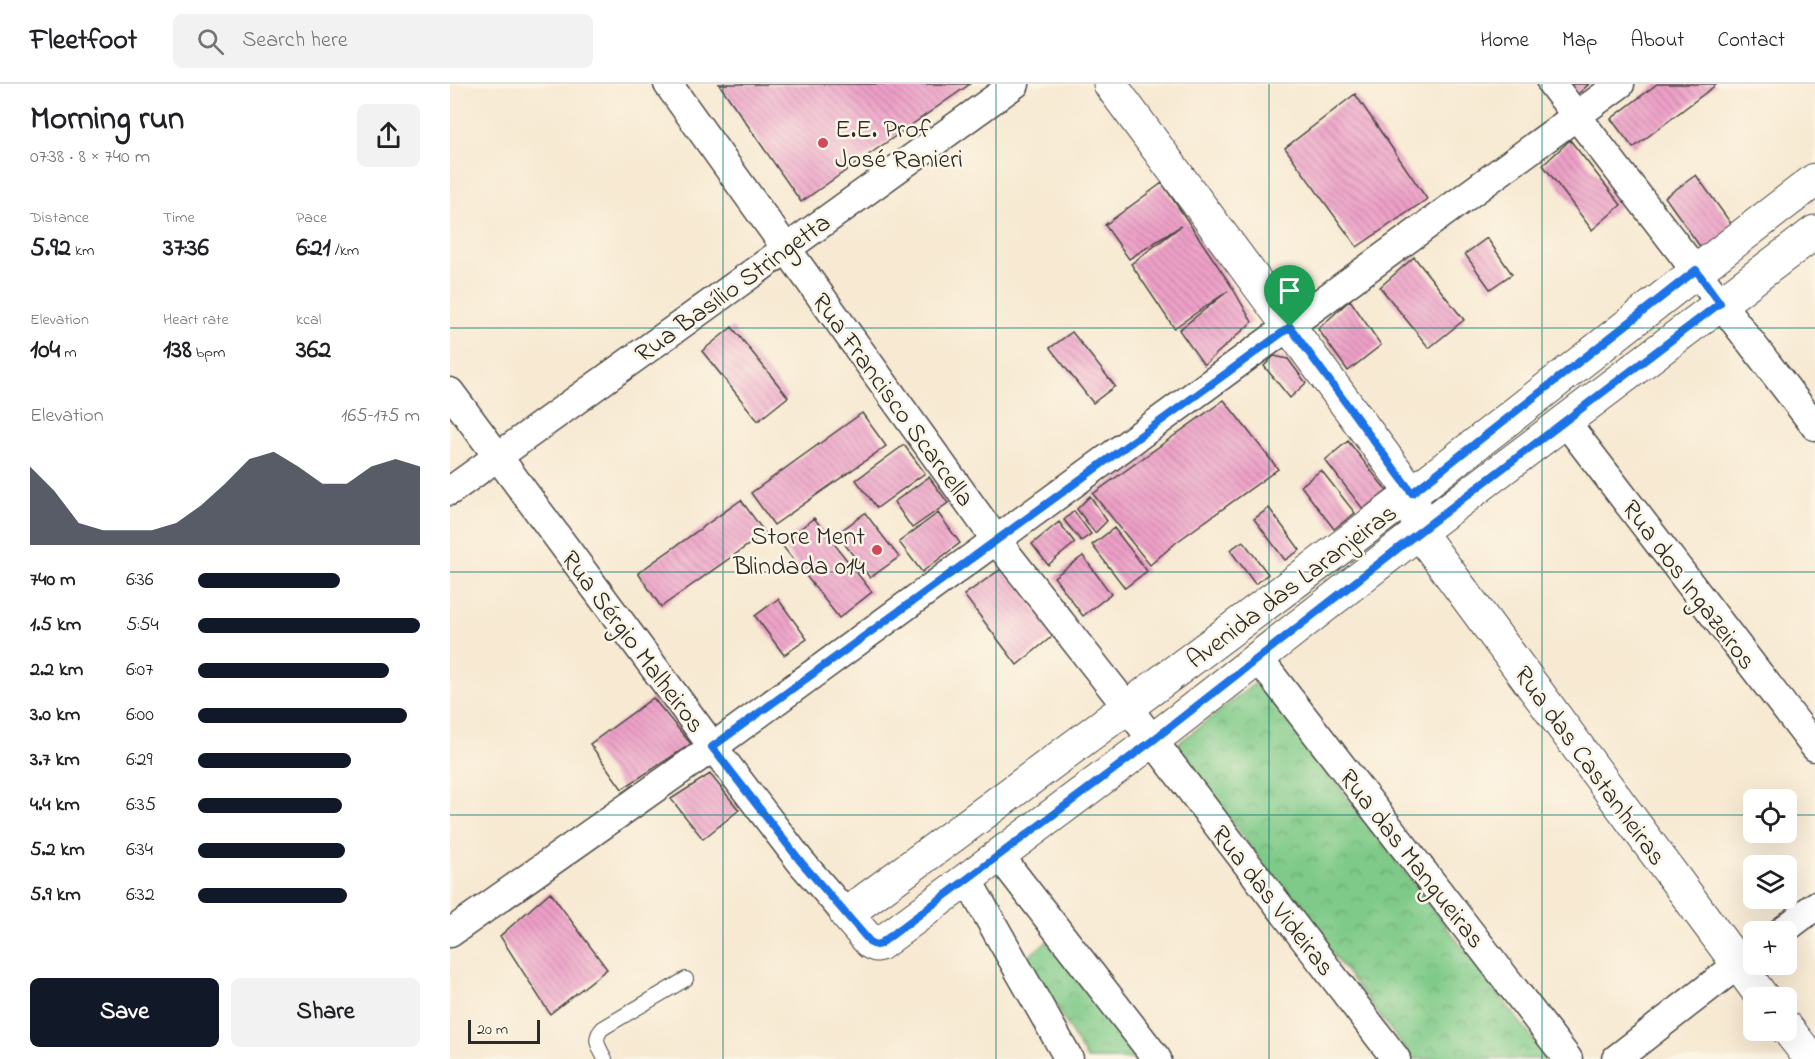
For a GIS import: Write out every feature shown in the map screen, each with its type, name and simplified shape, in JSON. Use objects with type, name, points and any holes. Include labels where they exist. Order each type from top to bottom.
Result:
[{"type":"street","name":"Rua Francisco Scarcella","points":[[668,84],[996,540],[1128,708]]},
{"type":"street","name":"Rua Basílio Stringetta","points":[[450,491],[1015,84]]},
{"type":"street","points":[[1110,84],[1412,493],[1419,532]]},
{"type":"street","points":[[1552,84],[1815,426]]},
{"type":"street","points":[[450,933],[712,747],[1620,84]]},
{"type":"street","name":"Avenida das Laranjeiras","points":[[1815,180],[1696,270],[1412,493],[1128,708],[846,914],[871,943],[880,944],[1152,741],[1419,532],[1815,232]]},
{"type":"street","name":"Rua Sérgio Malheiros","points":[[450,392],[712,747],[801,862],[846,914]]},
{"type":"street","name":"Rua dos Ingazeiros","points":[[1565,421],[1815,747]]},
{"type":"street","name":"Rua das Castanheiras","points":[[1419,532],[1743,955]]},
{"type":"street","name":"Rua das Mangueiras","points":[[1258,658],[1568,1059]]},
{"type":"street","name":"Rua das Videiras","points":[[1128,708],[1396,1059]]},
{"type":"street","points":[[999,855],[1157,1059]]},
{"type":"street","points":[[967,879],[1068,1059]]},
{"type":"street","points":[[1795,921],[1815,906]]},
{"type":"street","points":[[1616,1059],[1743,960]]},
{"type":"street","points":[[1797,1041],[1811,1059]]},
{"type":"lane","points":[[605,1059],[596,1042],[597,1034],[603,1028],[686,979]]},
{"type":"green space","points":[[1258,681],[1548,1059],[1413,1059],[1174,747]]},
{"type":"green space","points":[[1048,941],[1138,1059],[1087,1059],[1027,957]]},
{"type":"building","name":"E.E. Prof José Ranieri","points":[[719,84],[970,84],[801,202]]},
{"type":"building","points":[[1570,84],[1589,84],[1578,94]]},
{"type":"building","points":[[1657,84],[1717,84],[1633,148],[1611,119]]},
{"type":"building","points":[[1355,94],[1427,199],[1357,247],[1285,148]]},
{"type":"building","points":[[1570,140],[1621,205],[1592,230],[1543,165]]},
{"type":"building","points":[[1696,175],[1735,229],[1704,252],[1665,197]]},
{"type":"building","points":[[1162,183],[1232,287],[1252,322],[1204,365],[1179,330],[1228,291],[1174,328],[1131,264],[1181,226],[1129,259],[1105,225]]},
{"type":"building","points":[[1487,238],[1512,274],[1490,289],[1465,254]]},
{"type":"building","points":[[1414,257],[1464,320],[1429,348],[1380,287]]},
{"type":"building","points":[[1350,300],[1381,345],[1348,371],[1318,329]]},
{"type":"building","points":[[732,327],[788,397],[758,421],[702,351]]},
{"type":"building","points":[[1072,332],[1115,386],[1093,403],[1050,348]]},
{"type":"building","points":[[1274,356],[1288,359],[1306,383],[1290,398],[1264,366]]},
{"type":"building","points":[[1224,400],[1278,469],[1178,541],[1150,565],[1093,494]]},
{"type":"building","points":[[862,413],[886,446],[774,525],[751,493]]},
{"type":"building","points":[[1348,441],[1387,491],[1363,509],[1325,460]]},
{"type":"building","points":[[904,445],[925,473],[877,508],[856,480]]},
{"type":"building","points":[[1321,470],[1355,513],[1334,529],[1301,486]]},
{"type":"building","points":[[929,477],[948,503],[912,528],[894,502]]},
{"type":"building","points":[[1090,496],[1107,521],[1095,533],[1077,509]]},
{"type":"building","points":[[741,500],[765,533],[661,607],[638,573]]},
{"type":"building","points":[[1269,508],[1300,550],[1285,560],[1254,519]]},
{"type":"building","points":[[1074,511],[1091,534],[1081,541],[1064,520]]},
{"type":"building","points":[[865,513],[899,557],[870,578],[837,534]]},
{"type":"building","points":[[938,513],[960,543],[922,572],[899,542]]},
{"type":"building","points":[[814,518],[872,592],[839,618],[781,544]]},
{"type":"building","points":[[1059,522],[1075,543],[1048,565],[1032,544]]},
{"type":"building","points":[[1114,528],[1147,571],[1125,588],[1092,545]]},
{"type":"building","points":[[1243,541],[1268,574],[1255,584],[1230,550]]},
{"type":"building","points":[[1083,556],[1111,594],[1083,616],[1054,577]]},
{"type":"building","points":[[1004,567],[1055,634],[1017,665],[964,595]]},
{"type":"building","points":[[778,599],[807,639],[784,655],[755,616]]},
{"type":"building","points":[[653,698],[691,744],[622,789],[590,744]]},
{"type":"building","points":[[710,774],[739,810],[703,839],[671,799]]},
{"type":"building","points":[[550,892],[607,969],[550,1014],[500,936]]},
{"type":"place","name":"E.E. Prof José Ranieri","points":[[823,143]]},
{"type":"place","name":"Store Ment Blindada 014","points":[[877,550]]},
{"type":"route","points":[[1696,270],[1720,303],[1419,532],[1152,741],[880,944],[871,943],[801,862],[712,747],[1290,327],[1412,493],[1696,270]]}]
